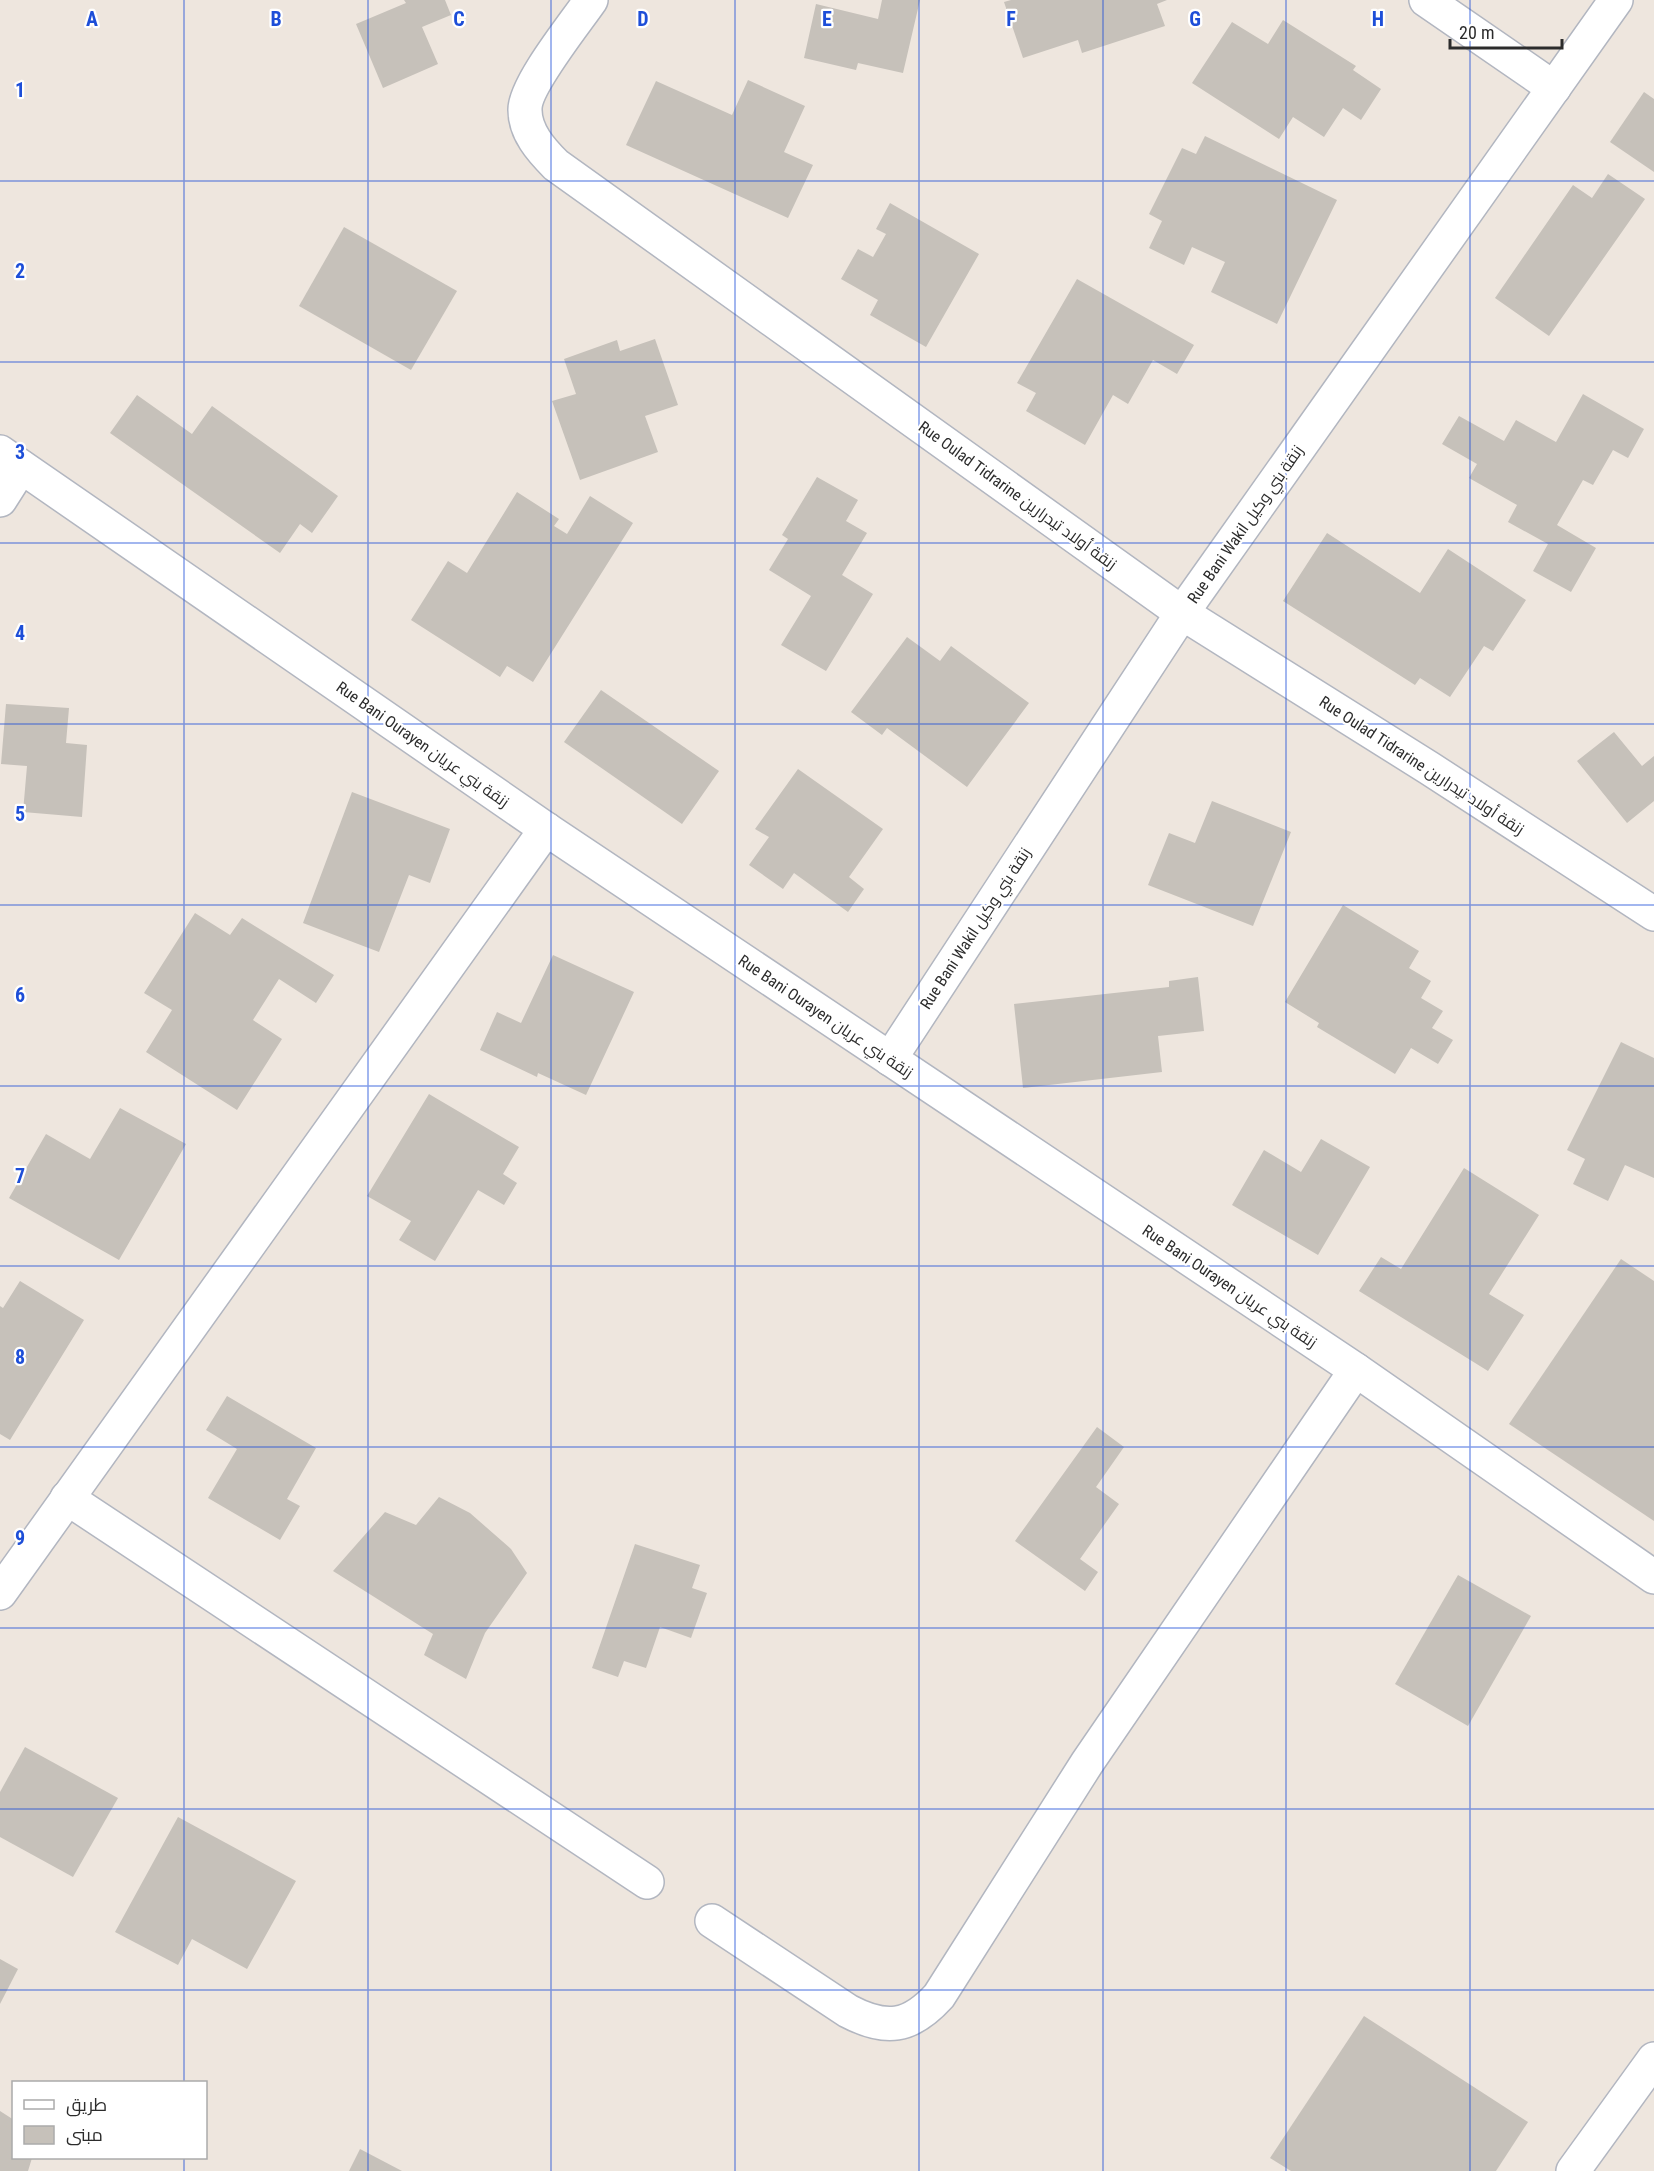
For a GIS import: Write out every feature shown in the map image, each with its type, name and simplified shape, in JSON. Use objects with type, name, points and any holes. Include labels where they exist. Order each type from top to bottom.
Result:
[{"type":"street","name":"Rue Oulad Tidrarine زنقة أولاد تيدرارين","points":[[591,0],[533,84],[525,109],[533,137],[542,151],[556,165],[1182,613],[1429,768],[1654,914]]},
{"type":"street","points":[[1426,0],[1554,88]]},
{"type":"street","name":"Rue Bani Wakil زنقة بني وكيل","points":[[890,1059],[1182,613],[1616,0]]},
{"type":"street","points":[[0,500],[11,459]]},
{"type":"street","name":"Rue Bani Ourayen زنقة بني عريان","points":[[11,459],[546,829],[1356,1370],[1654,1577]]},
{"type":"street","points":[[0,1593],[546,829]]},
{"type":"street","points":[[712,1921],[866,2021],[886,2024],[907,2021],[925,2012],[939,1996],[1087,1763],[1356,1370]]},
{"type":"street","points":[[67,1498],[646,1881]]},
{"type":"street","points":[[1573,2171],[1654,2059]]},
{"type":"building","points":[[404,0],[445,0],[451,15],[422,27],[438,64],[383,88],[356,24],[406,3]]},
{"type":"building","points":[[882,0],[920,0],[903,73],[858,63],[856,70],[804,58],[816,4],[878,19]]},
{"type":"building","points":[[1011,0],[1167,0],[1157,4],[1165,26],[1082,53],[1078,40],[1023,58],[1004,2]]},
{"type":"building","points":[[1283,20],[1356,66],[1353,70],[1381,89],[1361,120],[1343,108],[1324,137],[1293,117],[1279,139],[1192,83],[1232,22],[1268,44]]},
{"type":"building","points":[[748,80],[805,106],[784,152],[813,165],[788,218],[626,145],[656,81],[732,115]]},
{"type":"building","points":[[1644,92],[1654,99],[1654,172],[1610,142]]},
{"type":"building","points":[[1205,136],[1337,200],[1277,324],[1211,292],[1225,262],[1192,247],[1184,265],[1149,248],[1162,221],[1149,214],[1182,148],[1196,154]]},
{"type":"building","points":[[1608,174],[1645,199],[1549,336],[1495,298],[1573,185],[1592,198]]},
{"type":"building","points":[[890,203],[979,254],[926,347],[870,315],[878,300],[841,279],[858,249],[873,257],[886,234],[876,229]]},
{"type":"building","points":[[344,227],[457,291],[411,370],[299,306]]},
{"type":"building","points":[[1077,279],[1194,345],[1177,374],[1153,360],[1128,404],[1113,395],[1085,445],[1026,411],[1036,393],[1017,383]]},
{"type":"building","points":[[655,339],[678,405],[645,416],[658,452],[580,480],[552,401],[576,394],[564,359],[617,340],[620,351]]},
{"type":"building","points":[[1583,394],[1644,429],[1628,458],[1613,450],[1593,485],[1583,480],[1557,525],[1596,548],[1571,592],[1533,571],[1548,544],[1508,522],[1517,505],[1469,478],[1477,464],[1442,444],[1459,416],[1504,441],[1516,420],[1556,442]]},
{"type":"building","points":[[137,395],[192,434],[212,406],[338,496],[312,533],[300,524],[280,553],[110,433]]},
{"type":"building","points":[[817,477],[858,500],[846,521],[867,533],[842,575],[873,594],[826,671],[781,645],[811,596],[769,570],[788,539],[782,535]]},
{"type":"building","points":[[517,492],[559,519],[554,526],[567,534],[590,496],[633,523],[533,682],[507,666],[500,677],[411,620],[448,561],[467,573]]},
{"type":"building","points":[[1327,533],[1420,593],[1448,549],[1526,600],[1493,651],[1484,646],[1450,697],[1420,678],[1415,685],[1283,601]]},
{"type":"building","points":[[907,637],[940,661],[951,646],[1029,703],[967,787],[887,728],[882,735],[851,712]]},
{"type":"building","points":[[601,690],[719,771],[682,824],[564,742]]},
{"type":"building","points":[[6,704],[69,708],[66,743],[87,745],[82,817],[23,812],[27,766],[1,764]]},
{"type":"building","points":[[1614,732],[1642,766],[1654,756],[1654,801],[1627,823],[1577,761]]},
{"type":"building","points":[[798,769],[883,829],[849,877],[864,889],[848,912],[794,873],[783,889],[749,865],[769,837],[755,829]]},
{"type":"building","points":[[352,792],[450,829],[430,883],[409,875],[379,952],[303,923]]},
{"type":"building","points":[[1212,801],[1291,832],[1253,926],[1148,885],[1169,833],[1195,843]]},
{"type":"building","points":[[1343,905],[1419,951],[1409,968],[1431,981],[1421,998],[1443,1011],[1432,1028],[1453,1040],[1438,1064],[1411,1048],[1395,1074],[1317,1027],[1319,1023],[1285,1002]]},
{"type":"building","points":[[195,913],[230,935],[242,918],[334,975],[316,1003],[279,979],[253,1020],[282,1039],[237,1110],[146,1052],[172,1010],[144,993]]},
{"type":"building","points":[[553,955],[634,992],[586,1095],[538,1073],[537,1077],[480,1050],[497,1012],[521,1023]]},
{"type":"building","points":[[1198,977],[1204,1031],[1158,1036],[1162,1072],[1023,1088],[1014,1004],[1169,987],[1169,981]]},
{"type":"building","points":[[1621,1042],[1654,1058],[1654,1178],[1625,1165],[1608,1201],[1573,1184],[1585,1159],[1567,1150]]},
{"type":"building","points":[[429,1094],[519,1147],[503,1174],[517,1183],[504,1205],[478,1190],[435,1261],[399,1240],[411,1221],[367,1196]]},
{"type":"building","points":[[120,1108],[186,1144],[119,1260],[9,1198],[46,1134],[90,1159]]},
{"type":"building","points":[[1321,1139],[1370,1167],[1318,1255],[1232,1205],[1264,1150],[1301,1172]]},
{"type":"building","points":[[1464,1168],[1539,1215],[1489,1294],[1524,1315],[1488,1371],[1359,1291],[1381,1257],[1401,1269]]},
{"type":"building","points":[[1621,1259],[1654,1281],[1654,1521],[1509,1424]]},
{"type":"building","points":[[20,1281],[84,1320],[10,1440],[0,1434],[0,1306],[3,1308]]},
{"type":"building","points":[[227,1396],[316,1448],[287,1499],[300,1506],[280,1540],[208,1498],[237,1449],[206,1430]]},
{"type":"building","points":[[1097,1427],[1124,1447],[1096,1487],[1119,1504],[1080,1559],[1098,1572],[1085,1591],[1015,1541]]},
{"type":"building","points":[[439,1497],[470,1513],[511,1549],[527,1573],[485,1633],[466,1679],[424,1655],[433,1634],[333,1571],[385,1512],[416,1525]]},
{"type":"building","points":[[635,1544],[700,1565],[692,1588],[707,1593],[691,1638],[660,1627],[646,1668],[624,1661],[618,1677],[592,1668]]},
{"type":"building","points":[[1458,1575],[1531,1616],[1468,1726],[1395,1684]]},
{"type":"building","points":[[25,1747],[118,1798],[73,1877],[0,1837],[0,1792]]},
{"type":"building","points":[[178,1817],[296,1881],[247,1969],[192,1939],[178,1965],[115,1932]]},
{"type":"building","points":[[0,1959],[18,1969],[0,2004]]},
{"type":"building","points":[[1364,2016],[1528,2122],[1496,2171],[1291,2171],[1270,2158]]},
{"type":"building","points":[[0,2111],[12,2119],[12,2159],[32,2159],[28,2171],[0,2171]]},
{"type":"building","points":[[360,2149],[402,2171],[349,2171]]}]
